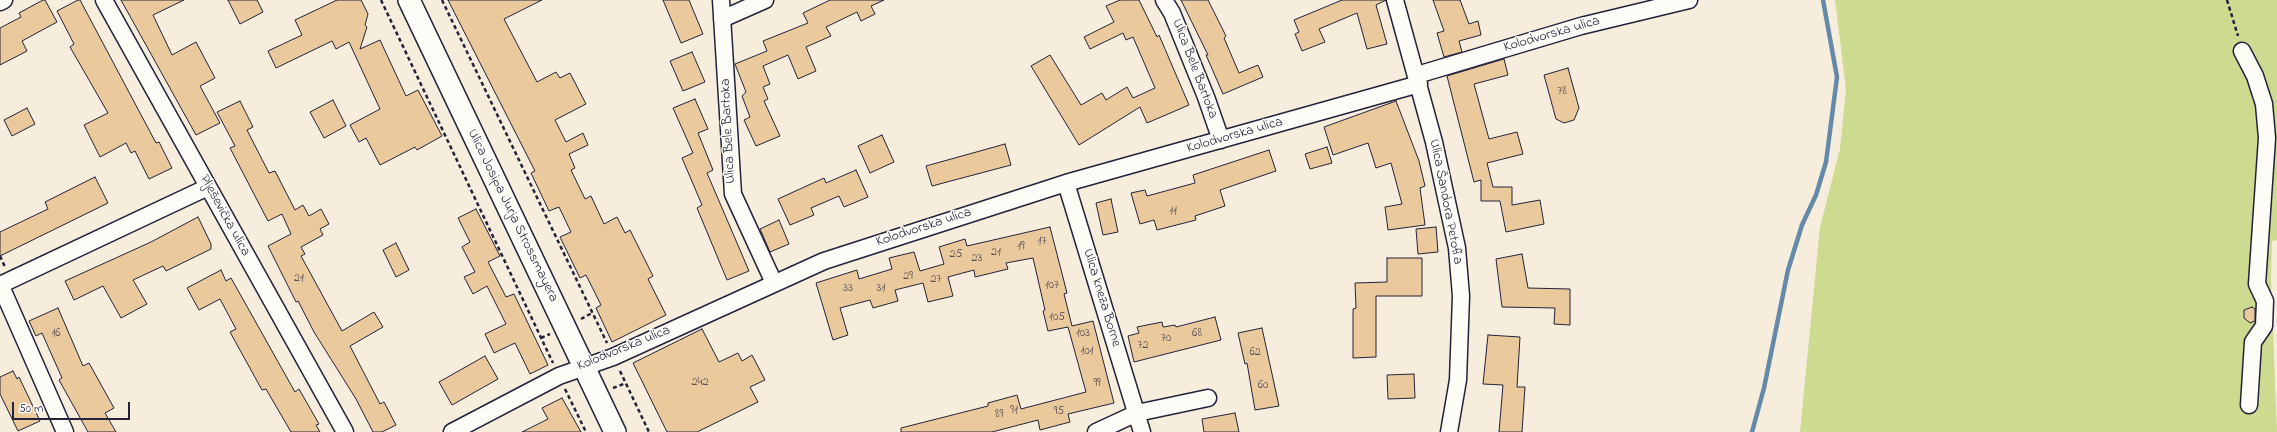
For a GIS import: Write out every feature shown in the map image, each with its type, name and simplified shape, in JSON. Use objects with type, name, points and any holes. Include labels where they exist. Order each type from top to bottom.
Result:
[{"type":"main road","name":"Ulica Josipa Jurja Strossmayera","points":[[409,0],[615,432]]},
{"type":"street","points":[[0,2],[4,0]]},
{"type":"street","name":"Plješevička ulica","points":[[104,0],[345,432]]},
{"type":"street","name":"Ulica Bele Bartoka","points":[[721,0],[733,194],[774,282]]},
{"type":"street","points":[[722,19],[765,0]]},
{"type":"street","name":"Ulica Bele Bartoka","points":[[1164,0],[1172,13],[1206,97],[1221,140]]},
{"type":"street","name":"Ulica Šandora Petofia","points":[[1395,0],[1418,80],[1457,248],[1461,296],[1458,380],[1450,432]]},
{"type":"street","name":"Kolodvorska ulica","points":[[452,432],[559,376],[613,357],[774,282],[824,261],[872,244],[1066,183],[1221,140],[1418,80],[1581,26],[1689,0]]},
{"type":"street","points":[[2242,51],[2255,76],[2264,104],[2267,138],[2256,284],[2265,301],[2264,326],[2253,342],[2249,405]]},
{"type":"street","name":"Ulica kneza Borne","points":[[1066,183],[1142,432]]},
{"type":"street","points":[[65,432],[0,285],[208,188]]},
{"type":"street","points":[[1096,432],[1137,413],[1208,398]]},
{"type":"path","points":[[381,0],[586,432]]},
{"type":"path","points":[[442,0],[649,432]]},
{"type":"path","points":[[2227,0],[2242,51]]},
{"type":"green space","points":[[1835,0],[2277,0],[2277,240],[2272,241],[2271,278],[2277,432],[1800,432],[1820,227],[1840,149],[1846,89]]},
{"type":"building","points":[[45,0],[57,22],[22,41],[27,51],[0,65],[0,28],[21,17],[19,13]]},
{"type":"building","points":[[80,0],[156,143],[159,142],[172,168],[149,179],[135,151],[131,153],[126,143],[100,157],[84,125],[108,113],[70,47],[74,44],[57,11]]},
{"type":"building","points":[[121,0],[184,0],[153,15],[172,55],[196,42],[215,78],[200,86],[220,123],[196,135]]},
{"type":"building","points":[[228,0],[257,0],[263,12],[240,24]]},
{"type":"building","points":[[337,0],[361,0],[368,14],[365,25],[367,27],[360,49],[380,40],[406,96],[418,90],[442,136],[417,150],[415,147],[380,165],[366,138],[359,142],[350,125],[380,109],[349,42],[336,49],[332,41],[276,68],[268,51],[302,35],[295,20]]},
{"type":"building","points":[[448,0],[542,0],[504,19],[537,82],[556,72],[560,78],[570,73],[586,104],[555,120],[566,142],[583,133],[588,145],[569,154],[575,168],[571,170],[585,199],[591,196],[604,224],[617,217],[625,233],[630,230],[653,276],[648,279],[666,315],[612,342],[596,308],[601,305],[586,275],[580,278],[560,237],[571,232],[559,207],[549,211],[531,173],[535,171]]},
{"type":"building","points":[[663,0],[689,0],[703,34],[681,43]]},
{"type":"building","points":[[830,0],[884,0],[871,6],[875,14],[861,21],[857,12],[826,27],[831,36],[806,47],[816,71],[798,79],[788,55],[763,66],[770,84],[763,87],[768,99],[764,101],[780,136],[756,146],[744,120],[750,117],[742,96],[746,92],[735,64],[767,51],[763,41],[808,23],[803,13]]},
{"type":"building","points":[[1120,0],[1139,0],[1157,37],[1159,35],[1189,105],[1147,123],[1140,107],[1079,145],[1031,66],[1050,55],[1081,105],[1102,93],[1106,100],[1127,87],[1133,98],[1155,88],[1133,37],[1126,40],[1123,33],[1090,49],[1084,37],[1114,22],[1106,6]]},
{"type":"building","points":[[1181,0],[1208,0],[1226,36],[1224,38],[1239,73],[1258,65],[1263,77],[1223,94],[1206,55],[1208,55]]},
{"type":"building","points":[[1342,0],[1386,0],[1376,5],[1387,44],[1367,49],[1357,13],[1319,29],[1325,42],[1302,51],[1295,34],[1299,32],[1294,20]]},
{"type":"building","points":[[1433,0],[1460,0],[1469,24],[1478,21],[1481,35],[1459,41],[1462,52],[1444,57],[1437,33],[1444,31]]},
{"type":"building","points":[[692,52],[705,82],[683,91],[670,61]]},
{"type":"building","points":[[1504,59],[1508,75],[1474,84],[1489,139],[1517,132],[1523,154],[1487,163],[1493,187],[1512,187],[1512,205],[1540,200],[1544,224],[1506,232],[1500,201],[1481,201],[1481,180],[1474,182],[1447,76]]},
{"type":"building","points":[[1568,68],[1579,108],[1574,120],[1564,123],[1556,119],[1544,75]]},
{"type":"building","points":[[695,99],[708,129],[698,133],[713,170],[707,173],[749,271],[727,280],[697,208],[702,205],[682,158],[693,153],[673,108]]},
{"type":"building","points":[[333,100],[346,126],[324,138],[310,112]]},
{"type":"building","points":[[240,101],[253,127],[247,130],[269,173],[275,171],[295,210],[303,205],[309,216],[321,209],[329,224],[320,229],[323,235],[301,247],[305,254],[301,256],[342,331],[374,312],[383,327],[350,346],[380,404],[384,402],[396,425],[382,432],[373,432],[356,399],[314,332],[298,301],[296,302],[268,246],[291,234],[282,214],[268,221],[230,148],[235,146],[217,112]]},
{"type":"building","points":[[1396,101],[1419,161],[1425,186],[1420,188],[1425,225],[1388,230],[1385,207],[1402,204],[1391,163],[1376,168],[1368,143],[1333,155],[1324,127]]},
{"type":"building","points":[[27,108],[35,124],[12,136],[4,120]]},
{"type":"building","points":[[882,135],[894,162],[870,173],[858,146]]},
{"type":"building","points":[[1005,144],[1011,165],[932,186],[926,166]]},
{"type":"building","points":[[1327,147],[1332,163],[1310,169],[1305,154]]},
{"type":"building","points":[[1269,150],[1276,171],[1220,190],[1225,206],[1195,216],[1196,220],[1157,230],[1154,220],[1140,224],[1131,193],[1145,190],[1147,196],[1195,183],[1193,175]]},
{"type":"building","points":[[856,170],[868,197],[844,207],[839,196],[811,208],[814,215],[790,225],[778,199],[824,178],[826,183]]},
{"type":"building","points":[[95,177],[108,203],[0,256],[0,232],[48,209],[45,202]]},
{"type":"building","points":[[1111,199],[1118,232],[1103,235],[1096,203]]},
{"type":"building","points":[[476,209],[500,256],[488,262],[506,297],[514,294],[548,365],[530,374],[515,343],[494,353],[485,334],[506,324],[487,286],[473,294],[464,277],[475,272],[462,247],[470,242],[458,218]]},
{"type":"building","points":[[198,217],[211,244],[211,249],[166,271],[163,266],[133,280],[147,304],[121,318],[103,286],[74,300],[65,281],[151,242]]},
{"type":"building","points":[[779,220],[789,244],[770,252],[760,229]]},
{"type":"building","points":[[1050,227],[1067,293],[1064,294],[1072,326],[1093,321],[1114,403],[1068,414],[1070,422],[1040,430],[1038,420],[992,432],[901,432],[901,428],[988,406],[988,403],[1017,395],[1021,409],[1086,392],[1068,327],[1048,331],[1043,311],[1045,310],[1033,258],[1006,263],[1008,269],[975,277],[974,270],[948,277],[953,296],[928,302],[923,283],[895,290],[898,301],[873,308],[870,300],[840,308],[848,335],[833,340],[816,283],[857,270],[859,279],[892,269],[889,258],[914,252],[920,271],[944,264],[939,247],[965,239],[967,246]]},
{"type":"building","points":[[1436,227],[1438,252],[1418,254],[1416,229]]},
{"type":"building","points":[[396,243],[409,270],[396,277],[383,250]]},
{"type":"building","points":[[1522,254],[1528,288],[1570,289],[1570,325],[1554,324],[1555,308],[1502,307],[1496,259]]},
{"type":"building","points":[[1387,258],[1422,258],[1422,296],[1376,296],[1376,357],[1353,358],[1353,309],[1356,308],[1355,283],[1387,282]]},
{"type":"building","points":[[221,270],[226,281],[231,278],[295,392],[299,389],[319,424],[316,425],[320,432],[291,432],[266,389],[262,390],[230,332],[236,329],[220,299],[199,310],[187,288]]},
{"type":"building","points":[[2252,307],[2255,309],[2255,321],[2250,323],[2244,318],[2244,310]]},
{"type":"building","points":[[58,308],[83,366],[89,363],[114,408],[105,413],[116,432],[88,432],[59,380],[62,378],[42,333],[36,336],[29,321]]},
{"type":"building","points":[[1215,317],[1221,340],[1134,362],[1128,336],[1139,333],[1137,327],[1162,322],[1163,327],[1175,325],[1176,327]]},
{"type":"building","points":[[1262,328],[1279,406],[1255,410],[1247,363],[1245,364],[1238,333]]},
{"type":"building","points":[[702,329],[719,362],[738,353],[742,361],[752,355],[765,380],[750,387],[758,402],[697,432],[667,432],[633,363]]},
{"type":"building","points":[[1488,335],[1520,337],[1517,387],[1525,387],[1522,432],[1499,432],[1503,385],[1483,384]]},
{"type":"building","points":[[485,356],[498,379],[452,405],[439,382]]},
{"type":"building","points":[[13,371],[17,379],[19,377],[40,421],[18,431],[0,394],[0,377]]},
{"type":"building","points":[[1414,374],[1415,398],[1388,399],[1387,375]]},
{"type":"building","points":[[562,398],[581,432],[522,432],[548,419],[542,408]]},
{"type":"building","points":[[1235,413],[1239,432],[1204,432],[1202,419]]},
{"type":"waterway","points":[[1752,432],[1764,388],[1788,270],[1802,225],[1816,195],[1826,162],[1837,77],[1823,0]]}]
